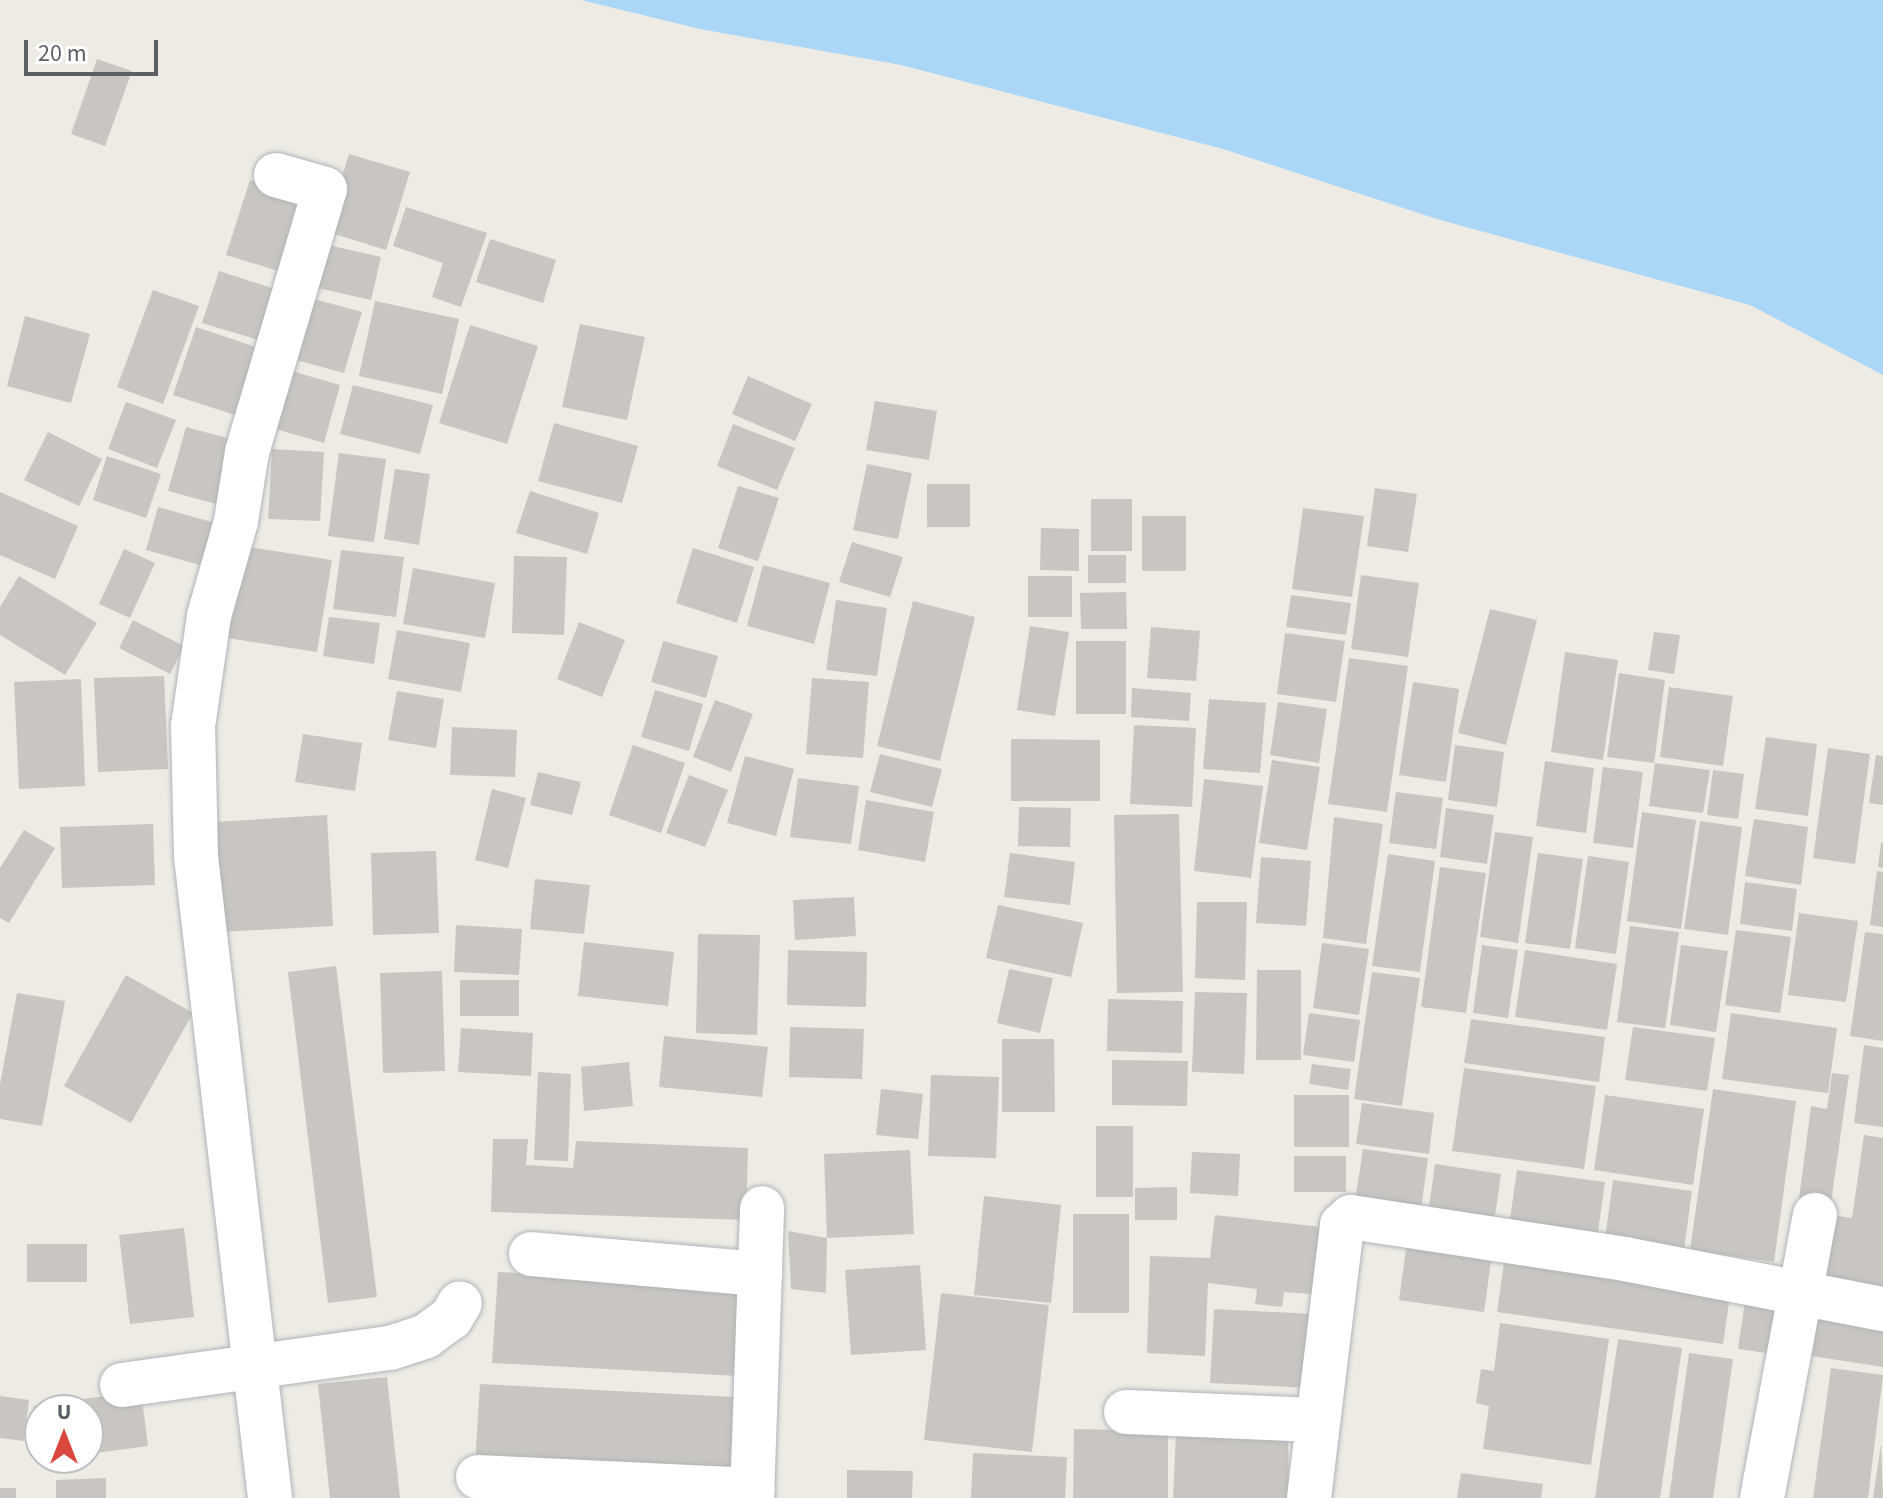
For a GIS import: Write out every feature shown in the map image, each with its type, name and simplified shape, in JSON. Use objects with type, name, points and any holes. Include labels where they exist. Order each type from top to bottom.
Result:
[{"type":"street","points":[[270,1498],[196,856],[193,726],[209,616],[236,521],[247,452],[325,189],[276,175]]},
{"type":"street","points":[[478,1477],[752,1494],[762,1208]]},
{"type":"street","points":[[1762,1498],[1803,1293],[1815,1215]]},
{"type":"street","points":[[1309,1498],[1342,1225],[1351,1217],[1625,1259],[1883,1309]]},
{"type":"street","points":[[531,1254],[760,1274]]},
{"type":"street","points":[[122,1385],[256,1364],[390,1348],[426,1336],[451,1318],[460,1303]]},
{"type":"street","points":[[1126,1412],[1317,1420]]},
{"type":"water","points":[[581,0],[1883,0],[1883,375],[1750,305],[1437,219],[1223,149],[901,65],[700,29]]},
{"type":"building","points":[[97,59],[132,71],[105,146],[71,134]]},
{"type":"building","points":[[349,154],[410,172],[386,250],[325,231]]},
{"type":"building","points":[[250,180],[312,199],[288,274],[226,255]]},
{"type":"building","points":[[406,207],[487,233],[461,307],[432,297],[443,263],[393,246]]},
{"type":"building","points":[[490,239],[556,260],[543,303],[476,282]]},
{"type":"building","points":[[319,243],[381,257],[371,300],[309,286]]},
{"type":"building","points":[[219,271],[281,291],[265,342],[202,323]]},
{"type":"building","points":[[153,290],[199,306],[163,404],[117,387]]},
{"type":"building","points":[[303,296],[362,312],[344,373],[285,357]]},
{"type":"building","points":[[375,301],[459,319],[442,394],[359,376]]},
{"type":"building","points":[[25,316],[90,334],[71,403],[7,386]]},
{"type":"building","points":[[580,324],[645,337],[627,420],[562,407]]},
{"type":"building","points":[[470,325],[538,346],[507,444],[439,423]]},
{"type":"building","points":[[196,327],[262,349],[241,417],[173,395]]},
{"type":"building","points":[[288,370],[340,385],[324,443],[272,428]]},
{"type":"building","points":[[748,376],[812,404],[795,441],[732,414]]},
{"type":"building","points":[[353,385],[433,405],[420,454],[340,434]]},
{"type":"building","points":[[875,401],[937,411],[929,460],[866,450]]},
{"type":"building","points":[[126,402],[176,420],[157,468],[108,449]]},
{"type":"building","points":[[554,423],[638,446],[622,503],[538,481]]},
{"type":"building","points":[[733,424],[795,448],[777,490],[717,466]]},
{"type":"building","points":[[186,427],[238,441],[220,505],[168,491]]},
{"type":"building","points":[[48,432],[102,459],[79,506],[24,480]]},
{"type":"building","points":[[272,449],[324,452],[320,521],[268,519]]},
{"type":"building","points":[[339,453],[386,459],[374,542],[328,536]]},
{"type":"building","points":[[107,456],[161,474],[146,518],[93,500]]},
{"type":"building","points":[[867,464],[912,473],[898,539],[853,530]]},
{"type":"building","points":[[395,469],[430,474],[419,545],[384,539]]},
{"type":"building","points":[[927,484],[970,484],[970,527],[927,527]]},
{"type":"building","points":[[738,486],[779,498],[758,561],[718,548]]},
{"type":"building","points":[[1375,488],[1417,494],[1408,552],[1367,546]]},
{"type":"building","points":[[530,491],[599,513],[587,554],[516,533]]},
{"type":"building","points":[[0,492],[78,526],[55,579],[0,555]]},
{"type":"building","points":[[1091,499],[1132,499],[1132,551],[1091,551]]},
{"type":"building","points":[[158,507],[226,526],[214,569],[146,550]]},
{"type":"building","points":[[1303,508],[1364,516],[1352,597],[1292,589]]},
{"type":"building","points":[[1142,516],[1186,516],[1186,571],[1142,571]]},
{"type":"building","points":[[1041,528],[1079,529],[1079,571],[1040,570]]},
{"type":"building","points":[[852,542],[903,557],[890,597],[839,582]]},
{"type":"building","points":[[242,546],[332,560],[317,652],[227,638]]},
{"type":"building","points":[[693,548],[754,567],[737,623],[676,603]]},
{"type":"building","points":[[124,549],[155,563],[130,618],[99,604]]},
{"type":"building","points":[[341,550],[404,557],[396,617],[333,609]]},
{"type":"building","points":[[1088,555],[1126,555],[1126,583],[1088,583]]},
{"type":"building","points":[[514,556],[567,557],[564,635],[512,633]]},
{"type":"building","points":[[763,565],[830,583],[814,644],[747,626]]},
{"type":"building","points":[[413,568],[495,583],[485,638],[403,624]]},
{"type":"building","points":[[1361,575],[1419,583],[1408,657],[1351,649]]},
{"type":"building","points":[[19,576],[97,623],[65,675],[0,635],[0,607]]},
{"type":"building","points":[[1028,576],[1072,576],[1072,617],[1028,617]]},
{"type":"building","points":[[1126,592],[1127,629],[1081,629],[1080,593]]},
{"type":"building","points":[[1291,595],[1351,603],[1346,635],[1286,627]]},
{"type":"building","points":[[836,600],[887,608],[877,676],[826,670]]},
{"type":"building","points":[[913,601],[975,617],[940,761],[877,746]]},
{"type":"building","points":[[1490,609],[1537,620],[1506,745],[1458,733]]},
{"type":"building","points":[[329,617],[380,623],[374,664],[323,656]]},
{"type":"building","points":[[133,620],[184,646],[170,674],[119,648]]},
{"type":"building","points":[[579,622],[625,640],[602,697],[557,679]]},
{"type":"building","points":[[1030,626],[1069,632],[1055,716],[1017,710]]},
{"type":"building","points":[[1151,627],[1200,631],[1196,681],[1147,678]]},
{"type":"building","points":[[397,630],[470,643],[461,692],[388,679]]},
{"type":"building","points":[[1654,632],[1680,635],[1674,674],[1648,670]]},
{"type":"building","points":[[1285,633],[1345,641],[1336,702],[1277,694]]},
{"type":"building","points":[[663,641],[718,656],[706,698],[651,682]]},
{"type":"building","points":[[1076,641],[1126,641],[1126,714],[1076,714]]},
{"type":"building","points":[[1565,652],[1618,660],[1603,760],[1551,752]]},
{"type":"building","points":[[1349,658],[1408,666],[1387,812],[1328,804]]},
{"type":"building","points":[[1619,673],[1665,680],[1654,763],[1607,757]]},
{"type":"building","points":[[164,676],[168,769],[98,772],[94,678]]},
{"type":"building","points":[[812,678],[869,682],[863,758],[806,754]]},
{"type":"building","points":[[81,679],[85,786],[19,789],[14,682]]},
{"type":"building","points":[[1413,682],[1459,689],[1446,782],[1399,775]]},
{"type":"building","points":[[1669,687],[1733,696],[1723,766],[1660,757]]},
{"type":"building","points":[[1132,688],[1191,693],[1189,721],[1131,717]]},
{"type":"building","points":[[655,690],[703,704],[689,751],[641,737]]},
{"type":"building","points":[[397,691],[444,699],[436,748],[388,740]]},
{"type":"building","points":[[1209,699],[1266,703],[1260,773],[1203,769]]},
{"type":"building","points":[[715,700],[753,714],[731,772],[693,757]]},
{"type":"building","points":[[1278,702],[1327,709],[1319,763],[1270,755]]},
{"type":"building","points":[[1134,725],[1196,728],[1192,807],[1130,804]]},
{"type":"building","points":[[452,727],[517,730],[515,777],[450,775]]},
{"type":"building","points":[[303,734],[362,743],[355,791],[295,782]]},
{"type":"building","points":[[1766,737],[1817,744],[1808,816],[1755,809]]},
{"type":"building","points":[[1011,739],[1100,740],[1100,801],[1011,801]]},
{"type":"building","points":[[633,745],[685,763],[661,833],[609,815]]},
{"type":"building","points":[[1455,745],[1504,752],[1497,807],[1448,800]]},
{"type":"building","points":[[1828,748],[1870,754],[1855,864],[1813,858]]},
{"type":"building","points":[[880,754],[942,769],[932,807],[870,792]]},
{"type":"building","points":[[1876,755],[1883,756],[1883,805],[1869,803]]},
{"type":"building","points":[[745,756],[794,769],[776,836],[727,823]]},
{"type":"building","points":[[1272,760],[1320,767],[1307,850],[1259,843]]},
{"type":"building","points":[[1545,761],[1594,768],[1586,833],[1536,826]]},
{"type":"building","points":[[1655,763],[1710,770],[1703,813],[1649,806]]},
{"type":"building","points":[[1603,767],[1643,772],[1633,848],[1593,843]]},
{"type":"building","points":[[1713,770],[1744,774],[1738,819],[1707,815]]},
{"type":"building","points":[[538,772],[581,782],[572,815],[530,805]]},
{"type":"building","points":[[689,775],[728,790],[705,847],[666,833]]},
{"type":"building","points":[[798,778],[859,786],[851,844],[790,837]]},
{"type":"building","points":[[1204,779],[1263,786],[1251,878],[1194,871]]},
{"type":"building","points":[[492,789],[526,798],[508,868],[475,860]]},
{"type":"building","points":[[1396,792],[1443,798],[1436,849],[1389,843]]},
{"type":"building","points":[[866,800],[934,812],[925,862],[858,850]]},
{"type":"building","points":[[1019,807],[1071,808],[1070,847],[1018,846]]},
{"type":"building","points":[[1446,808],[1494,815],[1487,864],[1440,857]]},
{"type":"building","points":[[1642,812],[1696,820],[1681,929],[1627,921]]},
{"type":"building","points":[[1179,814],[1183,992],[1117,993],[1114,815]]},
{"type":"building","points":[[327,815],[333,926],[220,932],[214,822]]},
{"type":"building","points":[[1334,817],[1383,824],[1366,944],[1323,938]]},
{"type":"building","points":[[1754,819],[1808,827],[1801,885],[1745,876]]},
{"type":"building","points":[[1700,821],[1742,827],[1728,935],[1684,929]]},
{"type":"building","points":[[153,824],[155,885],[62,888],[60,827]]},
{"type":"building","points":[[24,830],[55,848],[9,923],[0,918],[0,868]]},
{"type":"building","points":[[1495,832],[1533,837],[1518,943],[1480,937]]},
{"type":"building","points":[[1883,843],[1883,868],[1878,867]]},
{"type":"building","points":[[436,851],[439,933],[373,935],[371,853]]},
{"type":"building","points":[[1010,853],[1075,862],[1070,905],[1004,897]]},
{"type":"building","points":[[1538,853],[1583,859],[1570,949],[1525,943]]},
{"type":"building","points":[[1388,854],[1435,861],[1420,972],[1372,966]]},
{"type":"building","points":[[1588,856],[1629,862],[1616,954],[1575,948]]},
{"type":"building","points":[[1261,857],[1311,861],[1306,926],[1256,923]]},
{"type":"building","points":[[1440,867],[1486,873],[1466,1013],[1421,1007]]},
{"type":"building","points":[[1877,871],[1883,872],[1883,927],[1870,925]]},
{"type":"building","points":[[535,879],[590,885],[584,934],[530,929]]},
{"type":"building","points":[[1745,882],[1797,889],[1792,931],[1740,924]]},
{"type":"building","points":[[854,897],[856,936],[795,940],[793,900]]},
{"type":"building","points":[[1197,902],[1247,902],[1245,980],[1195,978]]},
{"type":"building","points":[[998,905],[1083,923],[1071,977],[986,958]]},
{"type":"building","points":[[1799,913],[1858,921],[1846,1002],[1788,995]]},
{"type":"building","points":[[456,925],[522,929],[519,975],[454,972]]},
{"type":"building","points":[[1630,926],[1679,932],[1665,1028],[1617,1022]]},
{"type":"building","points":[[1736,930],[1791,937],[1780,1013],[1725,1005]]},
{"type":"building","points":[[1865,932],[1883,934],[1883,1041],[1850,1036]]},
{"type":"building","points":[[698,934],[760,935],[757,1035],[696,1033]]},
{"type":"building","points":[[584,942],[674,952],[668,1006],[578,996]]},
{"type":"building","points":[[1322,943],[1369,949],[1359,1015],[1313,1008]]},
{"type":"building","points":[[1482,945],[1518,950],[1508,1018],[1473,1013]]},
{"type":"building","points":[[1681,945],[1728,951],[1716,1032],[1670,1025]]},
{"type":"building","points":[[788,950],[867,952],[866,1007],[787,1005]]},
{"type":"building","points":[[1525,950],[1617,964],[1607,1030],[1515,1017]]},
{"type":"building","points":[[336,966],[377,1297],[328,1303],[288,972]]},
{"type":"building","points":[[1009,969],[1053,978],[1040,1033],[997,1023]]},
{"type":"building","points":[[1257,970],[1301,970],[1301,1060],[1256,1060]]},
{"type":"building","points":[[442,971],[445,1071],[383,1073],[380,973]]},
{"type":"building","points":[[1372,972],[1420,978],[1402,1106],[1354,1099]]},
{"type":"building","points":[[126,975],[193,1013],[131,1123],[64,1086]]},
{"type":"building","points":[[460,980],[519,980],[519,1016],[460,1016]]},
{"type":"building","points":[[1195,992],[1247,993],[1244,1074],[1192,1072]]},
{"type":"building","points":[[17,993],[65,1001],[42,1126],[0,1119],[0,1084]]},
{"type":"building","points":[[1108,999],[1183,1001],[1182,1053],[1107,1051]]},
{"type":"building","points":[[1309,1013],[1360,1020],[1354,1062],[1303,1055]]},
{"type":"building","points":[[1731,1013],[1837,1028],[1828,1093],[1722,1079]]},
{"type":"building","points":[[1471,1019],[1605,1037],[1599,1082],[1464,1063]]},
{"type":"building","points":[[790,1027],[864,1029],[862,1079],[789,1077]]},
{"type":"building","points":[[1633,1027],[1715,1038],[1707,1091],[1625,1080]]},
{"type":"building","points":[[461,1028],[533,1033],[531,1076],[458,1072]]},
{"type":"building","points":[[664,1036],[768,1047],[762,1097],[659,1087]]},
{"type":"building","points":[[1002,1039],[1054,1039],[1055,1112],[1002,1112]]},
{"type":"building","points":[[1864,1045],[1883,1048],[1883,1127],[1854,1123]]},
{"type":"building","points":[[1112,1060],[1188,1061],[1187,1106],[1112,1105]]},
{"type":"building","points":[[629,1062],[633,1106],[584,1111],[581,1067]]},
{"type":"building","points":[[1312,1064],[1351,1069],[1348,1090],[1309,1084]]},
{"type":"building","points":[[1464,1068],[1596,1086],[1584,1169],[1452,1151]]},
{"type":"building","points":[[538,1072],[571,1074],[568,1161],[534,1160]]},
{"type":"building","points":[[1832,1073],[1849,1075],[1831,1203],[1799,1199],[1811,1106],[1827,1109]]},
{"type":"building","points":[[931,1075],[999,1077],[996,1158],[928,1156]]},
{"type":"building","points":[[881,1089],[923,1094],[918,1139],[876,1135]]},
{"type":"building","points":[[1713,1089],[1796,1101],[1774,1262],[1690,1250]]},
{"type":"building","points":[[1294,1095],[1349,1095],[1349,1147],[1294,1147]]},
{"type":"building","points":[[1605,1095],[1704,1109],[1693,1185],[1594,1170]]},
{"type":"building","points":[[1362,1103],[1434,1113],[1429,1154],[1356,1144]]},
{"type":"building","points":[[1096,1126],[1133,1126],[1133,1197],[1096,1197]]},
{"type":"building","points":[[1864,1135],[1883,1138],[1883,1301],[1820,1292],[1831,1215],[1852,1218]]},
{"type":"building","points":[[493,1139],[528,1139],[526,1165],[573,1168],[576,1141],[748,1148],[746,1220],[491,1212]]},
{"type":"building","points":[[1363,1149],[1428,1158],[1420,1217],[1354,1208]]},
{"type":"building","points":[[910,1150],[914,1234],[827,1238],[824,1154]]},
{"type":"building","points":[[1192,1152],[1240,1154],[1238,1196],[1190,1193]]},
{"type":"building","points":[[1294,1156],[1346,1156],[1346,1192],[1294,1192]]},
{"type":"building","points":[[1435,1164],[1501,1174],[1493,1230],[1427,1221]]},
{"type":"building","points":[[1517,1170],[1605,1182],[1596,1245],[1508,1233]]},
{"type":"building","points":[[1613,1180],[1692,1191],[1683,1257],[1604,1246]]},
{"type":"building","points":[[1177,1187],[1177,1220],[1135,1220],[1135,1188]]},
{"type":"building","points":[[984,1196],[1061,1205],[1051,1303],[974,1295]]},
{"type":"building","points":[[1073,1214],[1129,1214],[1129,1313],[1073,1313]]},
{"type":"building","points":[[1215,1215],[1331,1228],[1324,1295],[1284,1292],[1282,1307],[1255,1304],[1257,1289],[1208,1283],[1205,1356],[1147,1353],[1150,1256],[1210,1258]]},
{"type":"building","points":[[184,1228],[194,1317],[130,1324],[119,1235]]},
{"type":"building","points":[[1409,1228],[1494,1240],[1484,1312],[1399,1300]]},
{"type":"building","points":[[788,1231],[827,1238],[826,1293],[791,1289]]},
{"type":"building","points":[[27,1244],[87,1244],[87,1282],[27,1282]]},
{"type":"building","points":[[1506,1249],[1732,1281],[1723,1344],[1497,1312]]},
{"type":"building","points":[[920,1265],[926,1350],[851,1355],[845,1270]]},
{"type":"building","points":[[498,1272],[743,1284],[738,1376],[492,1363]]},
{"type":"building","points":[[1747,1287],[1789,1293],[1780,1355],[1738,1349]]},
{"type":"building","points":[[941,1293],[1049,1305],[1032,1452],[924,1440]]},
{"type":"building","points":[[1820,1307],[1883,1315],[1883,1367],[1812,1356]]},
{"type":"building","points":[[1214,1309],[1314,1314],[1310,1388],[1210,1383]]},
{"type":"building","points":[[1500,1323],[1609,1339],[1591,1465],[1483,1449],[1489,1406],[1476,1403],[1481,1369],[1494,1371]]},
{"type":"building","points":[[1618,1339],[1682,1348],[1660,1498],[1595,1498]]},
{"type":"building","points":[[1689,1353],[1733,1359],[1713,1498],[1669,1498]]},
{"type":"building","points":[[1831,1368],[1883,1375],[1868,1498],[1813,1498]]},
{"type":"building","points":[[387,1377],[400,1498],[330,1498],[318,1384]]},
{"type":"building","points":[[480,1384],[735,1397],[730,1478],[475,1464]]},
{"type":"building","points":[[141,1391],[148,1446],[104,1452],[104,1396]]},
{"type":"building","points":[[0,1396],[24,1399],[24,1441],[0,1438]]},
{"type":"building","points":[[1074,1429],[1168,1431],[1168,1498],[1073,1498]]},
{"type":"building","points":[[1176,1432],[1288,1434],[1289,1498],[1173,1498]]},
{"type":"building","points":[[1881,1444],[1883,1498],[1873,1498]]},
{"type":"building","points":[[973,1453],[1067,1457],[1065,1498],[971,1498]]},
{"type":"building","points":[[847,1470],[913,1471],[912,1498],[847,1498]]},
{"type":"building","points":[[1461,1473],[1543,1484],[1541,1498],[1457,1498]]},
{"type":"building","points":[[106,1478],[106,1498],[56,1498],[56,1480]]},
{"type":"building","points":[[0,1488],[16,1488],[16,1498],[0,1498]]}]
